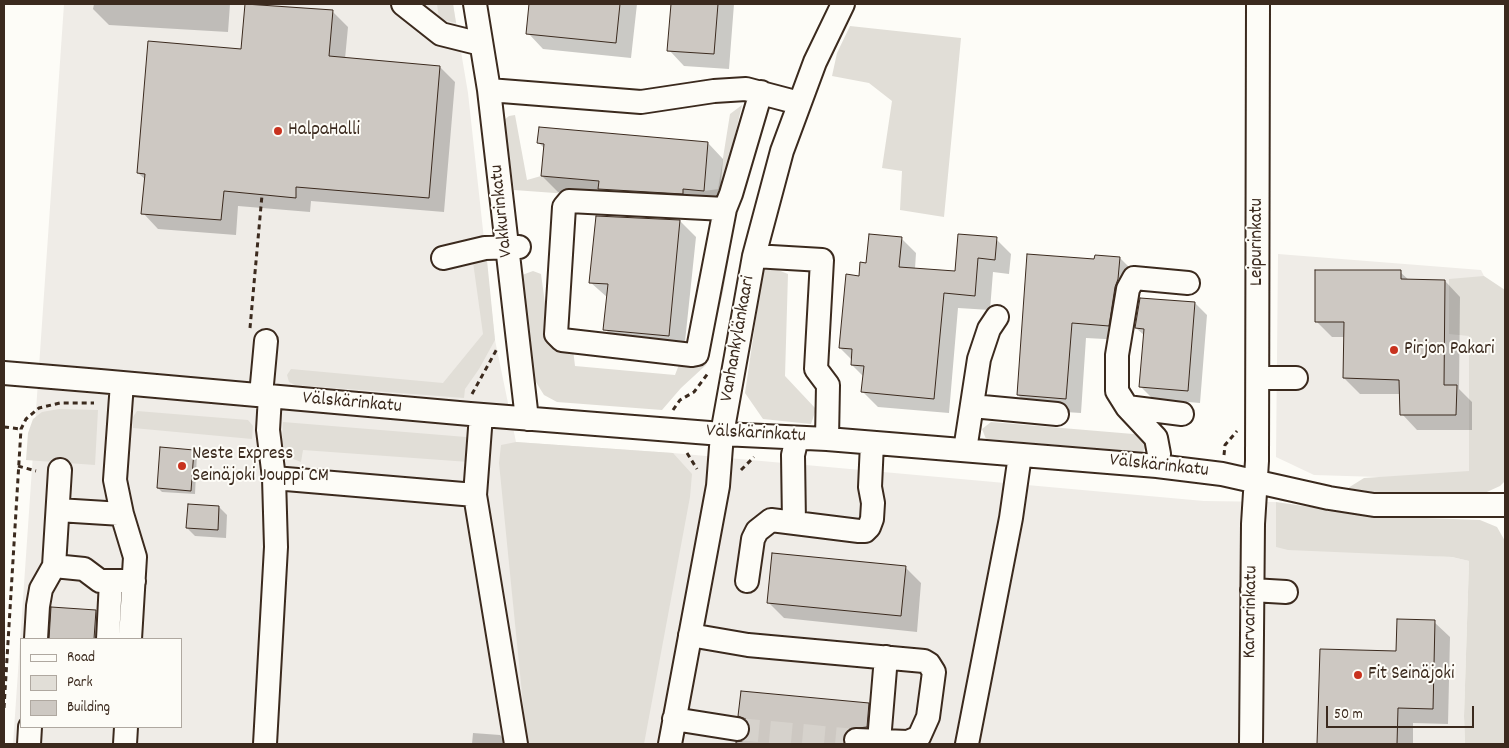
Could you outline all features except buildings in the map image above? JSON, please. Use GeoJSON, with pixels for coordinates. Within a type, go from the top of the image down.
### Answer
{"type":"FeatureCollection","features":[{"type":"Feature","properties":{"kind":"street"},"geometry":{"type":"LineString","coordinates":[[402,4],[441,34],[481,44]]}},
{"type":"Feature","properties":{"kind":"street","name":"Vakkurinkatu"},"geometry":{"type":"LineString","coordinates":[[475,4],[509,201],[527,418]]}},
{"type":"Feature","properties":{"kind":"street","name":"Vanhankylänkaari"},"geometry":{"type":"LineString","coordinates":[[670,744],[718,486],[722,434],[754,256],[782,151],[799,102],[815,62],[843,4]]}},
{"type":"Feature","properties":{"kind":"street","name":"Leipurinkatu"},"geometry":{"type":"LineString","coordinates":[[1256,481],[1258,378],[1258,4]]}},
{"type":"Feature","properties":{"kind":"street"},"geometry":{"type":"LineString","coordinates":[[489,90],[641,102],[714,91],[746,89],[799,102]]}},
{"type":"Feature","properties":{"kind":"street"},"geometry":{"type":"LineString","coordinates":[[725,210],[569,201],[564,207],[556,334],[562,340],[692,356],[697,354],[725,210],[761,92]]}},
{"type":"Feature","properties":{"kind":"street"},"geometry":{"type":"LineString","coordinates":[[443,258],[485,248],[513,247]]}},
{"type":"Feature","properties":{"kind":"street"},"geometry":{"type":"LineString","coordinates":[[754,256],[822,260],[816,369],[828,385],[827,439]]}},
{"type":"Feature","properties":{"kind":"street"},"geometry":{"type":"LineString","coordinates":[[1157,466],[1159,454],[1156,438],[1127,406],[1117,391],[1117,355],[1128,289],[1134,278],[1188,283]]}},
{"type":"Feature","properties":{"kind":"street"},"geometry":{"type":"LineString","coordinates":[[965,450],[979,359],[989,329],[997,317]]}},
{"type":"Feature","properties":{"kind":"street"},"geometry":{"type":"LineString","coordinates":[[258,336],[274,478],[276,547],[265,744]]}},
{"type":"Feature","properties":{"kind":"street","name":"Välskärinkatu"},"geometry":{"type":"LineString","coordinates":[[4,374],[481,415],[722,434],[827,439],[1157,466],[1222,474],[1329,498],[1374,505],[1505,505]]}},
{"type":"Feature","properties":{"kind":"street"},"geometry":{"type":"LineString","coordinates":[[1258,378],[1296,378]]}},
{"type":"Feature","properties":{"kind":"street"},"geometry":{"type":"LineString","coordinates":[[122,383],[115,480],[122,514],[135,557],[130,638]]}},
{"type":"Feature","properties":{"kind":"street"},"geometry":{"type":"LineString","coordinates":[[972,406],[1057,414]]}},
{"type":"Feature","properties":{"kind":"street"},"geometry":{"type":"LineString","coordinates":[[1127,406],[1182,414]]}},
{"type":"Feature","properties":{"kind":"street"},"geometry":{"type":"LineString","coordinates":[[481,415],[475,494],[516,744]]}},
{"type":"Feature","properties":{"kind":"street"},"geometry":{"type":"LineString","coordinates":[[794,523],[793,455],[797,438]]}},
{"type":"Feature","properties":{"kind":"street"},"geometry":{"type":"LineString","coordinates":[[747,580],[753,539],[757,531],[770,520],[858,531],[865,531],[869,527],[872,519],[873,503],[870,487],[872,443]]}},
{"type":"Feature","properties":{"kind":"street"},"geometry":{"type":"LineString","coordinates":[[967,744],[1011,518],[1020,454]]}},
{"type":"Feature","properties":{"kind":"street"},"geometry":{"type":"LineString","coordinates":[[36,638],[41,589],[54,566],[60,470]]}},
{"type":"Feature","properties":{"kind":"street"},"geometry":{"type":"LineString","coordinates":[[274,478],[475,494]]}},
{"type":"Feature","properties":{"kind":"street","name":"Karvarinkatu"},"geometry":{"type":"LineString","coordinates":[[1251,744],[1253,524],[1256,481]]}},
{"type":"Feature","properties":{"kind":"street"},"geometry":{"type":"LineString","coordinates":[[58,510],[122,514]]}},
{"type":"Feature","properties":{"kind":"street"},"geometry":{"type":"LineString","coordinates":[[54,566],[84,569],[100,581],[134,581]]}},
{"type":"Feature","properties":{"kind":"street"},"geometry":{"type":"LineString","coordinates":[[108,638],[111,582]]}},
{"type":"Feature","properties":{"kind":"street"},"geometry":{"type":"LineString","coordinates":[[1252,590],[1286,592]]}},
{"type":"Feature","properties":{"kind":"street"},"geometry":{"type":"LineString","coordinates":[[690,635],[748,645],[886,657],[924,661],[929,664],[934,672],[928,717],[920,737],[908,742],[856,740]]}},
{"type":"Feature","properties":{"kind":"street"},"geometry":{"type":"LineString","coordinates":[[879,741],[886,657]]}},
{"type":"Feature","properties":{"kind":"street"},"geometry":{"type":"LineString","coordinates":[[674,719],[737,729]]}},
{"type":"Feature","properties":{"kind":"street"},"geometry":{"type":"LineString","coordinates":[[29,744],[30,728]]}},
{"type":"Feature","properties":{"kind":"street"},"geometry":{"type":"LineString","coordinates":[[124,744],[126,728]]}},
{"type":"Feature","properties":{"kind":"path"},"geometry":{"type":"LineString","coordinates":[[258,336],[262,195]]}},
{"type":"Feature","properties":{"kind":"path"},"geometry":{"type":"LineString","coordinates":[[4,427],[21,429],[4,708]]}},
{"type":"Feature","properties":{"kind":"path"},"geometry":{"type":"LineString","coordinates":[[18,466],[36,471]]}},
{"type":"Feature","properties":{"kind":"shaded area"},"geometry":{"type":"Polygon","coordinates":[[[64,4],[453,4],[468,93],[495,340],[516,442],[673,453],[1204,501],[1276,502],[1276,547],[1452,557],[1469,561],[1464,716],[1465,744],[13,744],[20,642],[20,728],[182,728],[182,638],[20,638],[64,4]]]}},
{"type":"Feature","properties":{"kind":"shaded area"},"geometry":{"type":"Polygon","coordinates":[[[1278,254],[1481,270],[1484,276],[1476,480],[1314,475],[1276,457],[1278,254]]]}},
{"type":"Feature","properties":{"kind":"green space"},"geometry":{"type":"Polygon","coordinates":[[[437,4],[453,4],[456,23],[439,19],[437,4]]]}},
{"type":"Feature","properties":{"kind":"green space"},"geometry":{"type":"Polygon","coordinates":[[[850,26],[961,38],[944,217],[900,210],[902,171],[882,168],[892,101],[869,83],[832,76],[837,53],[850,26]]]}},
{"type":"Feature","properties":{"kind":"green space"},"geometry":{"type":"Polygon","coordinates":[[[742,105],[719,205],[514,190],[504,120],[509,116],[515,115],[527,180],[541,176],[704,191],[718,189],[730,114],[742,105]]]}},
{"type":"Feature","properties":{"kind":"green space"},"geometry":{"type":"Polygon","coordinates":[[[728,233],[733,233],[723,292],[706,365],[681,388],[662,410],[557,402],[544,395],[534,379],[522,275],[533,271],[541,274],[550,340],[573,349],[575,366],[675,375],[683,354],[691,343],[728,233]]]}},
{"type":"Feature","properties":{"kind":"green space"},"geometry":{"type":"Polygon","coordinates":[[[487,260],[495,340],[465,389],[464,398],[295,385],[289,382],[287,375],[291,369],[443,383],[483,334],[473,262],[487,260]]]}},
{"type":"Feature","properties":{"kind":"green space"},"geometry":{"type":"Polygon","coordinates":[[[763,270],[778,270],[788,274],[785,376],[816,409],[811,424],[763,419],[745,393],[763,270]]]}},
{"type":"Feature","properties":{"kind":"green space"},"geometry":{"type":"Polygon","coordinates":[[[1484,276],[1505,290],[1505,481],[1500,486],[1478,496],[1378,493],[1348,488],[1364,478],[1469,471],[1469,336],[1449,334],[1449,279],[1484,276]]]}},
{"type":"Feature","properties":{"kind":"green space"},"geometry":{"type":"Polygon","coordinates":[[[59,409],[98,410],[95,465],[26,460],[28,433],[33,419],[42,412],[59,409]]]}},
{"type":"Feature","properties":{"kind":"green space"},"geometry":{"type":"Polygon","coordinates":[[[137,411],[248,420],[253,426],[252,439],[133,428],[133,417],[137,411]]]}},
{"type":"Feature","properties":{"kind":"green space"},"geometry":{"type":"Polygon","coordinates":[[[283,422],[466,437],[470,444],[469,462],[303,450],[301,462],[286,456],[282,442],[283,422]]]}},
{"type":"Feature","properties":{"kind":"green space"},"geometry":{"type":"Polygon","coordinates":[[[991,422],[1145,435],[1147,444],[1143,452],[986,439],[982,429],[991,422]]]}},
{"type":"Feature","properties":{"kind":"green space"},"geometry":{"type":"Polygon","coordinates":[[[516,442],[673,453],[692,474],[690,497],[644,744],[527,744],[499,463],[501,445],[516,442]]]}},
{"type":"Feature","properties":{"kind":"green space"},"geometry":{"type":"Polygon","coordinates":[[[1276,502],[1372,516],[1480,520],[1497,527],[1505,541],[1504,744],[1465,744],[1464,716],[1469,561],[1452,557],[1288,550],[1276,547],[1276,502]]]}},
{"type":"Feature","properties":{"kind":"tunnel"},"geometry":{"type":"LineString","coordinates":[[737,729],[856,740]]}},
{"type":"Feature","properties":{"kind":"place","name":"HalpaHalli"},"geometry":{"type":"Point","coordinates":[278,131]}},
{"type":"Feature","properties":{"kind":"place","name":"Pirjon Pakari"},"geometry":{"type":"Point","coordinates":[1394,350]}},
{"type":"Feature","properties":{"kind":"place","name":"Neste Express Seinäjoki Jouppi CM"},"geometry":{"type":"Point","coordinates":[182,466]}},
{"type":"Feature","properties":{"kind":"place","name":"Fit Seinäjoki"},"geometry":{"type":"Point","coordinates":[1358,675]}}]}
